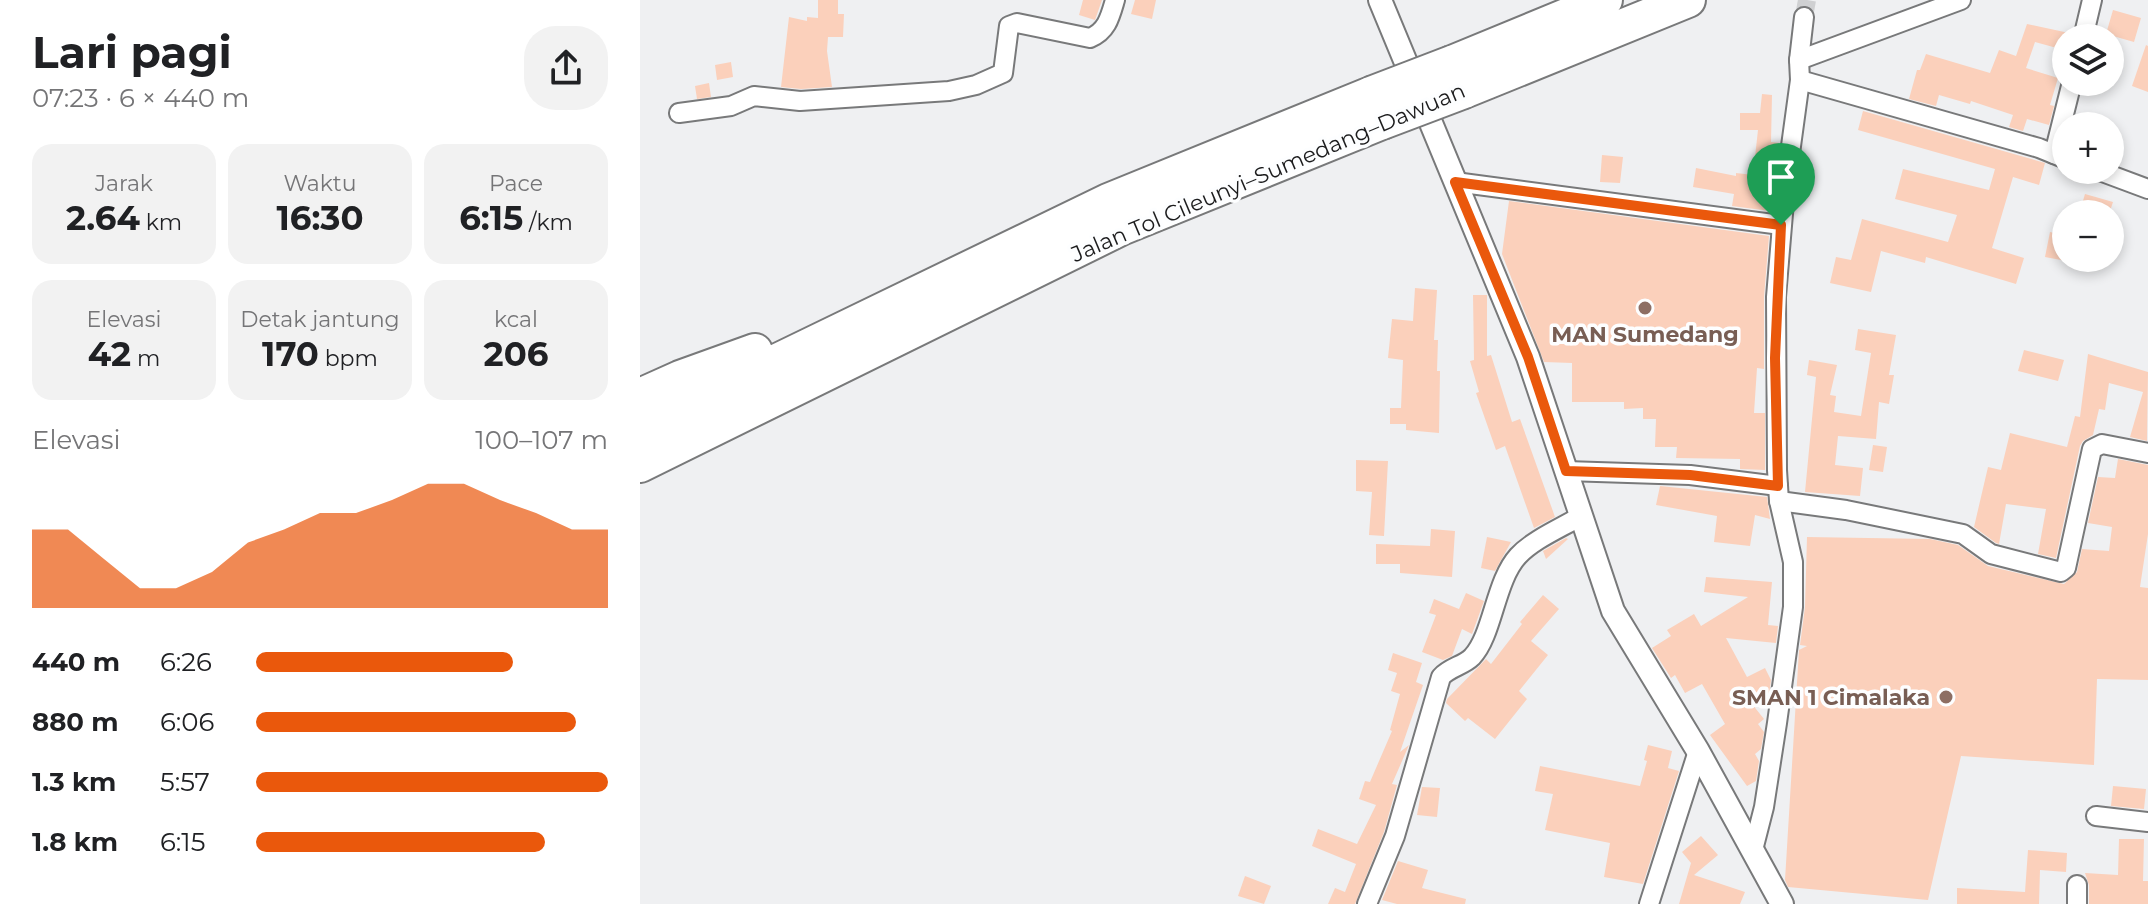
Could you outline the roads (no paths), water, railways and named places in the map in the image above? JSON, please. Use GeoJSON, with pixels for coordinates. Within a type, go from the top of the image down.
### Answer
{"type":"FeatureCollection","features":[{"type":"Feature","properties":{"kind":"highway","name":"Jalan Tol Cileunyi–Sumedang–Dawuan"},"geometry":{"type":"LineString","coordinates":[[1458,77],[1605,0]]}},
{"type":"Feature","properties":{"kind":"highway","name":"Jalan Tol Cileunyi–Sumedang–Dawuan"},"geometry":{"type":"LineString","coordinates":[[640,431],[699,399],[1108,201],[1458,77],[1688,0]]}},
{"type":"Feature","properties":{"kind":"highway","name":"Jalan Tol Cileunyi–Sumedang–Dawuan"},"geometry":{"type":"LineString","coordinates":[[640,465],[1121,228],[1377,108]]}},
{"type":"Feature","properties":{"kind":"highway"},"geometry":{"type":"LineString","coordinates":[[640,396],[680,378],[929,290]]}},
{"type":"Feature","properties":{"kind":"street"},"geometry":{"type":"LineString","coordinates":[[679,113],[731,106],[754,96],[800,101],[938,92],[976,85],[1003,73],[1009,26],[1017,23],[1090,38],[1105,27],[1115,0]]}},
{"type":"Feature","properties":{"kind":"street"},"geometry":{"type":"LineString","coordinates":[[1380,0],[1528,357],[1613,611],[1698,751],[1782,904]]}},
{"type":"Feature","properties":{"kind":"street"},"geometry":{"type":"LineString","coordinates":[[1799,60],[1961,0]]}},
{"type":"Feature","properties":{"kind":"street"},"geometry":{"type":"LineString","coordinates":[[2086,24],[2092,0]]}},
{"type":"Feature","properties":{"kind":"street"},"geometry":{"type":"LineString","coordinates":[[1753,850],[1764,807],[1793,607],[1793,562],[1779,494],[1776,343],[1781,225],[1800,80],[1804,17]]}},
{"type":"Feature","properties":{"kind":"street"},"geometry":{"type":"LineString","coordinates":[[1800,80],[2052,154]]}},
{"type":"Feature","properties":{"kind":"street"},"geometry":{"type":"LineString","coordinates":[[2124,180],[2148,189]]}},
{"type":"Feature","properties":{"kind":"street"},"geometry":{"type":"LineString","coordinates":[[1455,182],[1781,225]]}},
{"type":"Feature","properties":{"kind":"street"},"geometry":{"type":"LineString","coordinates":[[1566,471],[1690,475],[1963,534],[1991,554],[2061,572],[2066,568],[2092,449],[2102,444],[2148,453]]}},
{"type":"Feature","properties":{"kind":"street"},"geometry":{"type":"LineString","coordinates":[[1367,904],[1395,836],[1441,677],[1474,655],[1506,574],[1517,557],[1581,516]]}},
{"type":"Feature","properties":{"kind":"street"},"geometry":{"type":"LineString","coordinates":[[1649,904],[1698,751]]}},
{"type":"Feature","properties":{"kind":"street"},"geometry":{"type":"LineString","coordinates":[[2096,816],[2148,822]]}},
{"type":"Feature","properties":{"kind":"street"},"geometry":{"type":"LineString","coordinates":[[2077,885],[2077,904]]}},
{"type":"Feature","properties":{"kind":"tunnel"},"geometry":{"type":"LineString","coordinates":[[1804,17],[1807,0]]}},
{"type":"Feature","properties":{"kind":"place","name":"MAN Sumedang"},"geometry":{"type":"Point","coordinates":[1645,308]}},
{"type":"Feature","properties":{"kind":"place","name":"SMAN 1 Cimalaka"},"geometry":{"type":"Point","coordinates":[1946,697]}}]}
